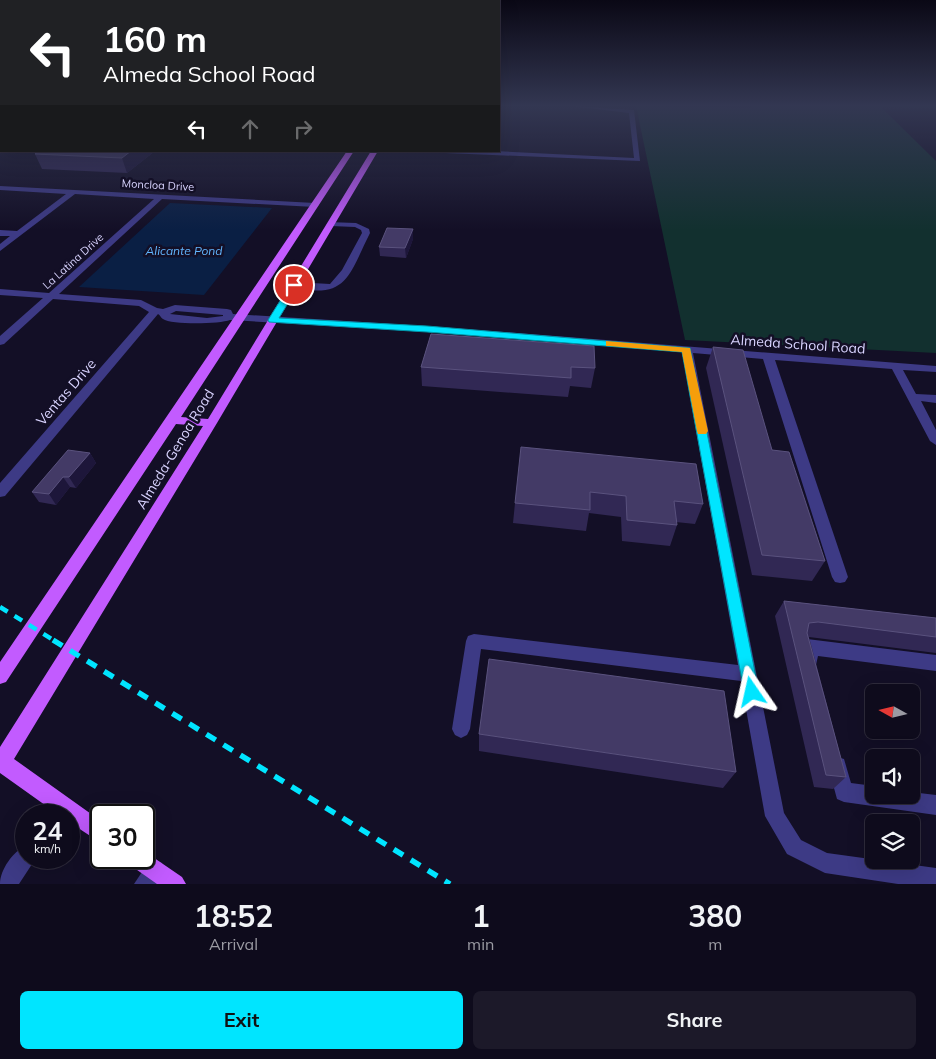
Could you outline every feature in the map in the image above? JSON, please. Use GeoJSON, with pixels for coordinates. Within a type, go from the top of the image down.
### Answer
{"type":"FeatureCollection","features":[{"type":"Feature","properties":{"kind":"main road","name":"Almeda-Genoa Road"},"geometry":{"type":"LineString","coordinates":[[0,763],[211,423],[331,224],[354,166],[351,152]]}},
{"type":"Feature","properties":{"kind":"main road","name":"Almeda-Genoa Road"},"geometry":{"type":"LineString","coordinates":[[0,676],[172,420],[235,317],[315,205],[354,166],[374,152]]}},
{"type":"Feature","properties":{"kind":"main road"},"geometry":{"type":"LineString","coordinates":[[172,420],[211,423]]}},
{"type":"Feature","properties":{"kind":"main road"},"geometry":{"type":"LineString","coordinates":[[0,763],[52,804]]}},
{"type":"Feature","properties":{"kind":"main road"},"geometry":{"type":"LineString","coordinates":[[150,877],[175,884]]}},
{"type":"Feature","properties":{"kind":"street"},"geometry":{"type":"LineString","coordinates":[[466,152],[638,160],[636,147]]}},
{"type":"Feature","properties":{"kind":"street","name":"Moncloa Drive"},"geometry":{"type":"LineString","coordinates":[[0,188],[315,205]]}},
{"type":"Feature","properties":{"kind":"street"},"geometry":{"type":"LineString","coordinates":[[0,248],[75,192]]}},
{"type":"Feature","properties":{"kind":"street","name":"La Latina Drive"},"geometry":{"type":"LineString","coordinates":[[0,342],[161,196]]}},
{"type":"Feature","properties":{"kind":"street"},"geometry":{"type":"LineString","coordinates":[[294,285],[328,287],[336,285],[341,278],[366,233],[365,229],[356,225],[331,224]]}},
{"type":"Feature","properties":{"kind":"street"},"geometry":{"type":"LineString","coordinates":[[0,233],[19,234]]}},
{"type":"Feature","properties":{"kind":"street"},"geometry":{"type":"LineString","coordinates":[[0,292],[141,303],[160,311],[166,317],[222,321],[235,317]]}},
{"type":"Feature","properties":{"kind":"street"},"geometry":{"type":"LineString","coordinates":[[160,311],[175,308],[202,310],[227,312],[235,317]]}},
{"type":"Feature","properties":{"kind":"street"},"geometry":{"type":"LineString","coordinates":[[195,319],[202,310]]}},
{"type":"Feature","properties":{"kind":"street","name":"Ventas Drive"},"geometry":{"type":"LineString","coordinates":[[0,492],[160,311]]}},
{"type":"Feature","properties":{"kind":"street","name":"Almeda School Road"},"geometry":{"type":"LineString","coordinates":[[235,317],[427,329],[936,368]]}},
{"type":"Feature","properties":{"kind":"street"},"geometry":{"type":"LineString","coordinates":[[687,350],[775,816],[794,847],[825,863],[936,879]]}},
{"type":"Feature","properties":{"kind":"street"},"geometry":{"type":"LineString","coordinates":[[768,356],[840,577]]}},
{"type":"Feature","properties":{"kind":"street"},"geometry":{"type":"LineString","coordinates":[[895,365],[936,441]]}},
{"type":"Feature","properties":{"kind":"street"},"geometry":{"type":"LineString","coordinates":[[912,397],[936,399]]}},
{"type":"Feature","properties":{"kind":"street"},"geometry":{"type":"LineString","coordinates":[[461,729],[474,641],[748,674]]}},
{"type":"Feature","properties":{"kind":"street"},"geometry":{"type":"LineString","coordinates":[[814,676],[807,647],[936,663]]}},
{"type":"Feature","properties":{"kind":"street"},"geometry":{"type":"LineString","coordinates":[[834,754],[844,792],[936,805]]}},
{"type":"Feature","properties":{"kind":"street"},"geometry":{"type":"LineString","coordinates":[[6,884],[17,869]]}},
{"type":"Feature","properties":{"kind":"green space"},"geometry":{"type":"Polygon","coordinates":[[[645,147],[922,147],[936,161],[936,353],[685,340],[645,147]]]}},
{"type":"Feature","properties":{"kind":"water","name":"Alicante Pond"},"geometry":{"type":"Polygon","coordinates":[[[170,203],[272,208],[204,295],[79,287],[170,203]]]}},
{"type":"Feature","properties":{"kind":"building"},"geometry":{"type":"Polygon","coordinates":[[[38,152],[130,152],[122,158],[35,154],[38,152]]]}},
{"type":"Feature","properties":{"kind":"building"},"geometry":{"type":"Polygon","coordinates":[[[387,228],[413,229],[405,248],[379,247],[387,228]]]}},
{"type":"Feature","properties":{"kind":"building"},"geometry":{"type":"Polygon","coordinates":[[[431,334],[594,346],[595,368],[571,367],[571,378],[421,367],[431,334]]]}},
{"type":"Feature","properties":{"kind":"building"},"geometry":{"type":"Polygon","coordinates":[[[713,347],[743,350],[772,450],[789,452],[825,561],[762,555],[713,347]]]}},
{"type":"Feature","properties":{"kind":"building"},"geometry":{"type":"Polygon","coordinates":[[[521,447],[696,464],[703,504],[674,501],[677,525],[627,520],[626,496],[590,492],[590,510],[515,503],[521,447]]]}},
{"type":"Feature","properties":{"kind":"building"},"geometry":{"type":"Polygon","coordinates":[[[68,450],[90,453],[69,477],[63,477],[49,494],[32,492],[68,450]]]}},
{"type":"Feature","properties":{"kind":"building"},"geometry":{"type":"Polygon","coordinates":[[[784,601],[936,618],[936,637],[818,622],[809,623],[807,633],[846,777],[826,775],[784,601]]]}},
{"type":"Feature","properties":{"kind":"building"},"geometry":{"type":"Polygon","coordinates":[[[489,659],[724,691],[736,772],[479,734],[489,659]]]}},
{"type":"Feature","properties":{"kind":"railway"},"geometry":{"type":"LineString","coordinates":[[0,607],[55,641]]}},
{"type":"Feature","properties":{"kind":"railway"},"geometry":{"type":"LineString","coordinates":[[53,640],[450,884]]}},
{"type":"Feature","properties":{"kind":"slow traffic"},"geometry":{"type":"LineString","coordinates":[[609,343],[687,350],[702,431]]}},
{"type":"Feature","properties":{"kind":"route"},"geometry":{"type":"LineString","coordinates":[[294,285],[273,320],[427,329],[687,350],[752,692]]}}]}
